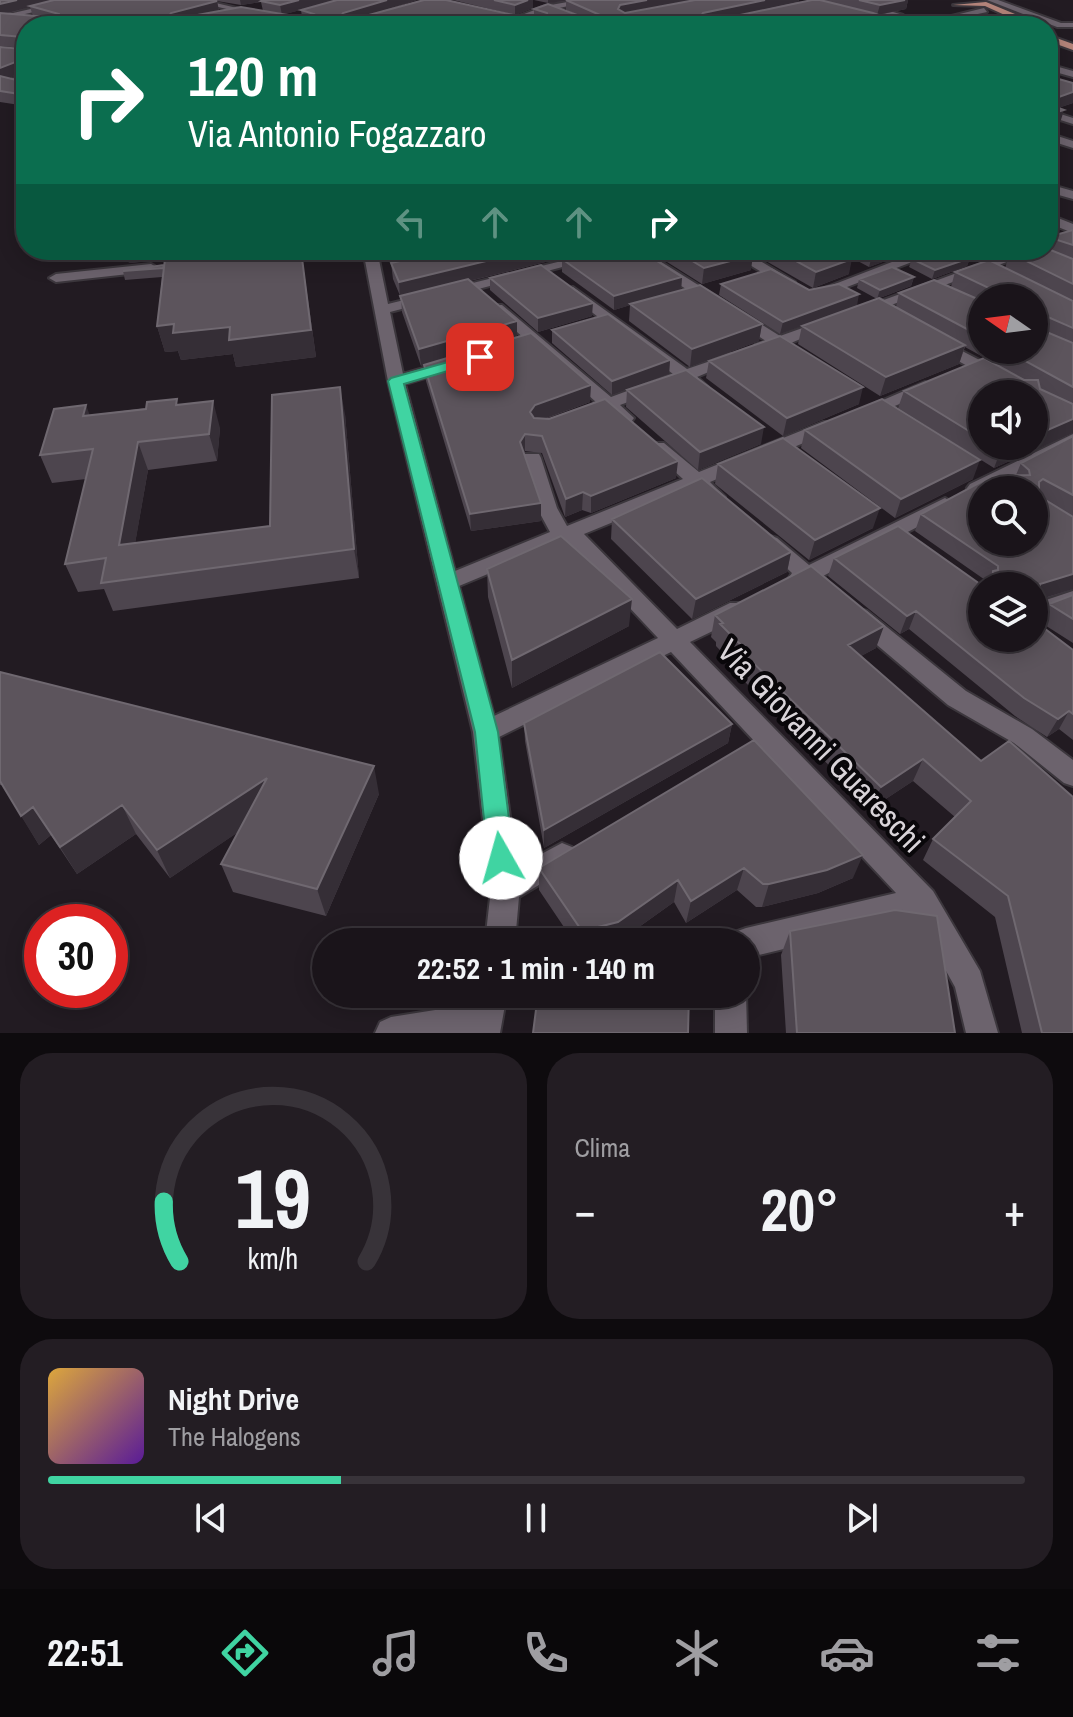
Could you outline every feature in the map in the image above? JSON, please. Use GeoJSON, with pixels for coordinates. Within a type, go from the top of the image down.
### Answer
{"type":"FeatureCollection","features":[{"type":"Feature","properties":{"kind":"main road"},"geometry":{"type":"LineString","coordinates":[[976,0],[982,9]]}},
{"type":"Feature","properties":{"kind":"main road"},"geometry":{"type":"LineString","coordinates":[[955,2],[982,9]]}},
{"type":"Feature","properties":{"kind":"main road"},"geometry":{"type":"LineString","coordinates":[[955,2],[1004,16]]}},
{"type":"Feature","properties":{"kind":"street"},"geometry":{"type":"LineString","coordinates":[[0,15],[80,0]]}},
{"type":"Feature","properties":{"kind":"street"},"geometry":{"type":"LineString","coordinates":[[193,0],[268,16]]}},
{"type":"Feature","properties":{"kind":"street"},"geometry":{"type":"LineString","coordinates":[[528,0],[561,13]]}},
{"type":"Feature","properties":{"kind":"street"},"geometry":{"type":"LineString","coordinates":[[526,16],[548,8],[592,0]]}},
{"type":"Feature","properties":{"kind":"street"},"geometry":{"type":"LineString","coordinates":[[936,16],[955,2]]}},
{"type":"Feature","properties":{"kind":"street"},"geometry":{"type":"LineString","coordinates":[[220,16],[270,4]]}},
{"type":"Feature","properties":{"kind":"street"},"geometry":{"type":"LineString","coordinates":[[870,16],[851,9],[859,4],[899,15],[896,16]]}},
{"type":"Feature","properties":{"kind":"street"},"geometry":{"type":"LineString","coordinates":[[955,16],[982,9],[1016,16]]}},
{"type":"Feature","properties":{"kind":"street"},"geometry":{"type":"LineString","coordinates":[[489,14],[498,16]]}},
{"type":"Feature","properties":{"kind":"street"},"geometry":{"type":"LineString","coordinates":[[12,15],[16,16]]}},
{"type":"Feature","properties":{"kind":"street"},"geometry":{"type":"LineString","coordinates":[[16,80],[5,84],[16,86]]}},
{"type":"Feature","properties":{"kind":"street"},"geometry":{"type":"LineString","coordinates":[[375,260],[381,271],[381,310],[396,381],[486,732],[505,889],[501,928]]}},
{"type":"Feature","properties":{"kind":"street"},"geometry":{"type":"LineString","coordinates":[[381,310],[581,260]]}},
{"type":"Feature","properties":{"kind":"street"},"geometry":{"type":"LineString","coordinates":[[646,260],[693,295],[803,358]]}},
{"type":"Feature","properties":{"kind":"street"},"geometry":{"type":"LineString","coordinates":[[749,260],[812,296],[910,260]]}},
{"type":"Feature","properties":{"kind":"street"},"geometry":{"type":"LineString","coordinates":[[971,260],[1011,280]]}},
{"type":"Feature","properties":{"kind":"street"},"geometry":{"type":"LineString","coordinates":[[582,413],[778,342],[881,311],[931,287],[1008,260]]}},
{"type":"Feature","properties":{"kind":"street"},"geometry":{"type":"LineString","coordinates":[[843,263],[868,275]]}},
{"type":"Feature","properties":{"kind":"street"},"geometry":{"type":"LineString","coordinates":[[56,278],[167,267]]}},
{"type":"Feature","properties":{"kind":"street"},"geometry":{"type":"LineString","coordinates":[[891,267],[956,299]]}},
{"type":"Feature","properties":{"kind":"street"},"geometry":{"type":"LineString","coordinates":[[544,269],[720,402]]}},
{"type":"Feature","properties":{"kind":"street"},"geometry":{"type":"LineString","coordinates":[[693,295],[770,272]]}},
{"type":"Feature","properties":{"kind":"street"},"geometry":{"type":"LineString","coordinates":[[838,286],[881,311]]}},
{"type":"Feature","properties":{"kind":"street"},"geometry":{"type":"LineString","coordinates":[[473,287],[729,509]]}},
{"type":"Feature","properties":{"kind":"street"},"geometry":{"type":"LineString","coordinates":[[926,336],[1003,380]]}},
{"type":"Feature","properties":{"kind":"street"},"geometry":{"type":"LineString","coordinates":[[396,381],[466,361]]}},
{"type":"Feature","properties":{"kind":"street"},"geometry":{"type":"LineString","coordinates":[[446,583],[977,366]]}},
{"type":"Feature","properties":{"kind":"street"},"geometry":{"type":"LineString","coordinates":[[1003,476],[1073,439]]}},
{"type":"Feature","properties":{"kind":"street","name":"Via Giovanni Guareschi"},"geometry":{"type":"LineString","coordinates":[[532,458],[547,508],[566,534],[923,901],[969,982],[982,1033]]}},
{"type":"Feature","properties":{"kind":"street"},"geometry":{"type":"LineString","coordinates":[[780,588],[968,493]]}},
{"type":"Feature","properties":{"kind":"street"},"geometry":{"type":"LineString","coordinates":[[751,528],[957,698],[1023,736],[1073,775]]}},
{"type":"Feature","properties":{"kind":"street"},"geometry":{"type":"LineString","coordinates":[[1048,608],[1073,599]]}},
{"type":"Feature","properties":{"kind":"street"},"geometry":{"type":"LineString","coordinates":[[486,732],[754,602]]}},
{"type":"Feature","properties":{"kind":"street"},"geometry":{"type":"LineString","coordinates":[[739,753],[766,737]]}},
{"type":"Feature","properties":{"kind":"street"},"geometry":{"type":"LineString","coordinates":[[505,889],[587,841]]}},
{"type":"Feature","properties":{"kind":"street"},"geometry":{"type":"LineString","coordinates":[[760,940],[923,901]]}},
{"type":"Feature","properties":{"kind":"street"},"geometry":{"type":"LineString","coordinates":[[731,1008],[731,1033]]}},
{"type":"Feature","properties":{"kind":"street"},"geometry":{"type":"LineString","coordinates":[[391,1033],[488,1015]]}},
{"type":"Feature","properties":{"kind":"building"},"geometry":{"type":"Polygon","coordinates":[[[54,0],[217,1],[169,16],[59,16],[30,6],[54,0]]]}},
{"type":"Feature","properties":{"kind":"building"},"geometry":{"type":"Polygon","coordinates":[[[263,0],[299,0],[280,5],[263,0]]]}},
{"type":"Feature","properties":{"kind":"building"},"geometry":{"type":"Polygon","coordinates":[[[337,0],[387,0],[341,16],[313,16],[301,10],[337,0]]]}},
{"type":"Feature","properties":{"kind":"building"},"geometry":{"type":"Polygon","coordinates":[[[424,0],[446,0],[518,16],[365,16],[424,0]]]}},
{"type":"Feature","properties":{"kind":"building"},"geometry":{"type":"Polygon","coordinates":[[[494,0],[528,0],[515,5],[494,0]]]}},
{"type":"Feature","properties":{"kind":"building"},"geometry":{"type":"Polygon","coordinates":[[[566,0],[647,0],[620,5],[618,9],[625,13],[695,0],[765,0],[703,13],[701,16],[599,16],[566,0]]]}},
{"type":"Feature","properties":{"kind":"building"},"geometry":{"type":"Polygon","coordinates":[[[812,0],[882,16],[735,16],[812,0]]]}},
{"type":"Feature","properties":{"kind":"building"},"geometry":{"type":"Polygon","coordinates":[[[859,0],[905,0],[880,5],[859,0]]]}},
{"type":"Feature","properties":{"kind":"building"},"geometry":{"type":"Polygon","coordinates":[[[548,4],[580,16],[548,16],[534,9],[548,4]]]}},
{"type":"Feature","properties":{"kind":"building"},"geometry":{"type":"Polygon","coordinates":[[[241,7],[294,16],[192,16],[241,7]]]}},
{"type":"Feature","properties":{"kind":"building"},"geometry":{"type":"Polygon","coordinates":[[[0,13],[35,16],[16,16],[16,36],[0,35],[0,13]]]}},
{"type":"Feature","properties":{"kind":"building"},"geometry":{"type":"Polygon","coordinates":[[[0,47],[16,48],[16,62],[0,68],[0,47]]]}},
{"type":"Feature","properties":{"kind":"building"},"geometry":{"type":"Polygon","coordinates":[[[0,76],[16,80],[16,93],[0,91],[0,76]]]}},
{"type":"Feature","properties":{"kind":"building"},"geometry":{"type":"Polygon","coordinates":[[[1058,79],[1073,83],[1073,92],[1059,97],[1058,79]]]}},
{"type":"Feature","properties":{"kind":"building"},"geometry":{"type":"Polygon","coordinates":[[[1073,230],[1073,245],[1058,240],[1058,234],[1073,230]]]}},
{"type":"Feature","properties":{"kind":"building"},"geometry":{"type":"Polygon","coordinates":[[[1058,253],[1073,259],[1073,284],[1024,260],[1058,260],[1058,253]]]}},
{"type":"Feature","properties":{"kind":"building"},"geometry":{"type":"Polygon","coordinates":[[[165,260],[302,260],[311,330],[229,340],[230,327],[173,333],[174,324],[157,326],[165,260]]]}},
{"type":"Feature","properties":{"kind":"building"},"geometry":{"type":"Polygon","coordinates":[[[404,260],[490,260],[399,282],[391,263],[404,260]]]}},
{"type":"Feature","properties":{"kind":"building"},"geometry":{"type":"Polygon","coordinates":[[[563,260],[656,260],[682,277],[614,296],[563,260]]]}},
{"type":"Feature","properties":{"kind":"building"},"geometry":{"type":"Polygon","coordinates":[[[691,260],[734,260],[704,268],[691,260]]]}},
{"type":"Feature","properties":{"kind":"building"},"geometry":{"type":"Polygon","coordinates":[[[794,260],[849,260],[816,272],[794,260]]]}},
{"type":"Feature","properties":{"kind":"building"},"geometry":{"type":"Polygon","coordinates":[[[914,260],[964,260],[935,270],[914,260]]]}},
{"type":"Feature","properties":{"kind":"building"},"geometry":{"type":"Polygon","coordinates":[[[989,260],[1038,284],[980,284],[955,272],[989,260]]]}},
{"type":"Feature","properties":{"kind":"building"},"geometry":{"type":"Polygon","coordinates":[[[164,265],[163,268],[123,271],[164,265]]]}},
{"type":"Feature","properties":{"kind":"building"},"geometry":{"type":"Polygon","coordinates":[[[541,265],[593,303],[538,318],[490,278],[541,265]]]}},
{"type":"Feature","properties":{"kind":"building"},"geometry":{"type":"Polygon","coordinates":[[[892,267],[914,277],[880,290],[859,279],[892,267]]]}},
{"type":"Feature","properties":{"kind":"building"},"geometry":{"type":"Polygon","coordinates":[[[771,269],[809,290],[839,284],[859,294],[783,322],[721,284],[771,269]]]}},
{"type":"Feature","properties":{"kind":"building"},"geometry":{"type":"Polygon","coordinates":[[[468,279],[517,321],[419,349],[400,296],[468,279]]]}},
{"type":"Feature","properties":{"kind":"building"},"geometry":{"type":"Polygon","coordinates":[[[934,280],[968,295],[968,330],[899,293],[934,280]]]}},
{"type":"Feature","properties":{"kind":"building"},"geometry":{"type":"Polygon","coordinates":[[[700,285],[762,324],[692,349],[630,304],[700,285]]]}},
{"type":"Feature","properties":{"kind":"building"},"geometry":{"type":"Polygon","coordinates":[[[1048,289],[1073,301],[1073,328],[1048,317],[1048,289]]]}},
{"type":"Feature","properties":{"kind":"building"},"geometry":{"type":"Polygon","coordinates":[[[879,298],[965,345],[886,377],[802,326],[879,298]]]}},
{"type":"Feature","properties":{"kind":"building"},"geometry":{"type":"Polygon","coordinates":[[[608,314],[670,360],[612,381],[552,330],[608,314]]]}},
{"type":"Feature","properties":{"kind":"building"},"geometry":{"type":"Polygon","coordinates":[[[531,333],[591,385],[535,405],[530,412],[534,418],[549,419],[605,399],[678,461],[591,496],[583,492],[566,499],[542,436],[525,434],[520,442],[541,503],[470,514],[424,365],[531,333]]]}},
{"type":"Feature","properties":{"kind":"building"},"geometry":{"type":"Polygon","coordinates":[[[1048,333],[1073,343],[1073,387],[1031,364],[1048,364],[1048,333]]]}},
{"type":"Feature","properties":{"kind":"building"},"geometry":{"type":"Polygon","coordinates":[[[780,336],[863,387],[787,418],[709,361],[780,336]]]}},
{"type":"Feature","properties":{"kind":"building"},"geometry":{"type":"Polygon","coordinates":[[[969,364],[995,364],[1024,380],[968,380],[968,430],[904,391],[969,364]]]}},
{"type":"Feature","properties":{"kind":"building"},"geometry":{"type":"Polygon","coordinates":[[[686,370],[764,427],[700,452],[627,390],[686,370]]]}},
{"type":"Feature","properties":{"kind":"building"},"geometry":{"type":"Polygon","coordinates":[[[340,387],[354,549],[101,583],[106,558],[65,564],[93,449],[40,455],[54,409],[86,405],[83,416],[146,409],[147,402],[177,399],[176,405],[213,401],[209,434],[138,442],[119,545],[270,526],[272,395],[340,387]]]}},
{"type":"Feature","properties":{"kind":"building"},"geometry":{"type":"Polygon","coordinates":[[[1048,393],[1073,404],[1073,419],[1048,430],[1048,393]]]}},
{"type":"Feature","properties":{"kind":"building"},"geometry":{"type":"Polygon","coordinates":[[[882,399],[968,453],[968,460],[980,460],[901,499],[805,430],[882,399]]]}},
{"type":"Feature","properties":{"kind":"building"},"geometry":{"type":"Polygon","coordinates":[[[1073,436],[1073,495],[1048,482],[1048,476],[992,476],[1030,475],[1021,463],[1048,460],[1048,449],[1073,436]]]}},
{"type":"Feature","properties":{"kind":"building"},"geometry":{"type":"Polygon","coordinates":[[[783,438],[880,508],[815,540],[718,464],[783,438]]]}},
{"type":"Feature","properties":{"kind":"building"},"geometry":{"type":"Polygon","coordinates":[[[702,478],[791,552],[696,599],[612,519],[702,478]]]}},
{"type":"Feature","properties":{"kind":"building"},"geometry":{"type":"Polygon","coordinates":[[[968,489],[968,546],[921,514],[968,489]]]}},
{"type":"Feature","properties":{"kind":"building"},"geometry":{"type":"Polygon","coordinates":[[[1048,502],[1073,517],[1073,574],[1048,582],[1048,572],[993,572],[998,570],[998,566],[983,556],[1048,556],[1048,502]]]}},
{"type":"Feature","properties":{"kind":"building"},"geometry":{"type":"Polygon","coordinates":[[[898,526],[968,576],[968,652],[1048,652],[1048,631],[1073,650],[1073,714],[1069,711],[1058,719],[1024,698],[916,611],[907,616],[834,558],[898,526]]]}},
{"type":"Feature","properties":{"kind":"building"},"geometry":{"type":"Polygon","coordinates":[[[561,536],[632,599],[512,660],[487,569],[561,536]]]}},
{"type":"Feature","properties":{"kind":"building"},"geometry":{"type":"Polygon","coordinates":[[[811,566],[884,626],[848,645],[981,761],[1009,741],[1073,797],[1073,1033],[1042,1033],[1008,896],[933,839],[971,801],[923,759],[881,787],[746,656],[749,653],[715,615],[811,566]]]}},
{"type":"Feature","properties":{"kind":"building"},"geometry":{"type":"Polygon","coordinates":[[[1073,595],[1073,619],[1049,604],[1073,595]]]}},
{"type":"Feature","properties":{"kind":"building"},"geometry":{"type":"Polygon","coordinates":[[[660,652],[732,724],[544,830],[524,723],[660,652]]]}},
{"type":"Feature","properties":{"kind":"building"},"geometry":{"type":"Polygon","coordinates":[[[0,672],[374,766],[317,889],[221,864],[267,778],[157,850],[122,805],[60,847],[33,807],[21,816],[0,781],[0,672]]]}},
{"type":"Feature","properties":{"kind":"building"},"geometry":{"type":"Polygon","coordinates":[[[754,740],[863,855],[827,870],[769,884],[763,884],[744,868],[691,901],[678,880],[618,922],[594,928],[580,928],[539,868],[754,740]]]}},
{"type":"Feature","properties":{"kind":"building"},"geometry":{"type":"Polygon","coordinates":[[[895,910],[937,916],[955,1033],[797,1033],[790,931],[895,910]]]}},
{"type":"Feature","properties":{"kind":"building"},"geometry":{"type":"Polygon","coordinates":[[[536,1008],[689,1008],[688,1033],[533,1033],[536,1008]]]}},
{"type":"Feature","properties":{"kind":"route"},"geometry":{"type":"LineString","coordinates":[[480,357],[396,381],[486,732],[501,858]]}}]}
